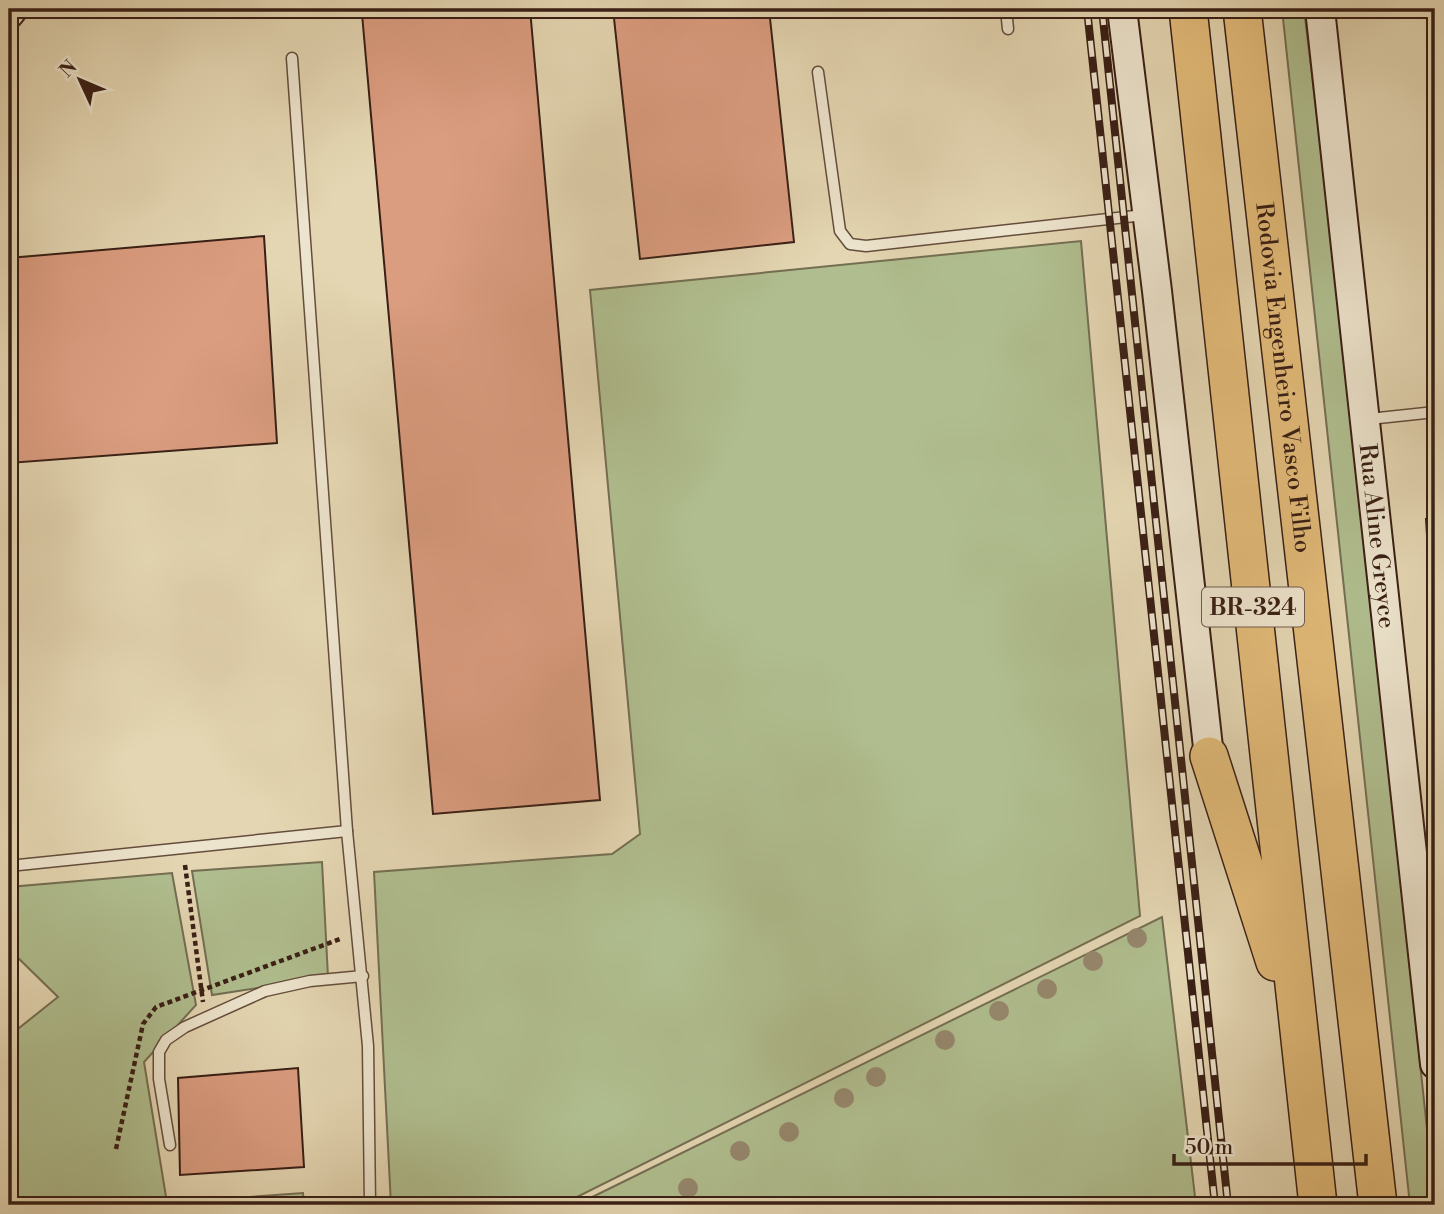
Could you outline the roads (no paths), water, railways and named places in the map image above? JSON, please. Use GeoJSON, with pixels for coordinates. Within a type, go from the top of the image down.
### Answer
{"type":"FeatureCollection","features":[{"type":"Feature","properties":{"kind":"highway","name":"BR-324"},"geometry":{"type":"LineString","coordinates":[[1188,9],[1318,1205]]}},
{"type":"Feature","properties":{"kind":"highway","name":"Rodovia Engenheiro Vasco Filho"},"geometry":{"type":"LineString","coordinates":[[1242,9],[1378,1205]]}},
{"type":"Feature","properties":{"kind":"highway"},"geometry":{"type":"LineString","coordinates":[[1209,756],[1268,935],[1301,1058]]}},
{"type":"Feature","properties":{"kind":"main road"},"geometry":{"type":"LineString","coordinates":[[9,14],[13,9]]}},
{"type":"Feature","properties":{"kind":"main road"},"geometry":{"type":"LineString","coordinates":[[1122,9],[1209,756]]}},
{"type":"Feature","properties":{"kind":"main road","name":"Rua Aline Greyce"},"geometry":{"type":"LineString","coordinates":[[1320,9],[1435,1064]]}},
{"type":"Feature","properties":{"kind":"lane"},"geometry":{"type":"LineString","coordinates":[[1006,9],[1008,29]]}},
{"type":"Feature","properties":{"kind":"lane"},"geometry":{"type":"LineString","coordinates":[[292,58],[347,831],[368,1046],[370,1205]]}},
{"type":"Feature","properties":{"kind":"lane"},"geometry":{"type":"LineString","coordinates":[[818,72],[840,231],[850,244],[866,246],[1148,215]]}},
{"type":"Feature","properties":{"kind":"lane"},"geometry":{"type":"LineString","coordinates":[[1365,420],[1435,412]]}},
{"type":"Feature","properties":{"kind":"lane"},"geometry":{"type":"LineString","coordinates":[[9,866],[347,831]]}},
{"type":"Feature","properties":{"kind":"lane"},"geometry":{"type":"LineString","coordinates":[[170,1145],[159,1079],[159,1052],[166,1040],[176,1032],[265,991],[310,981],[362,976]]}},
{"type":"Feature","properties":{"kind":"railway"},"geometry":{"type":"LineString","coordinates":[[1087,9],[1215,1205]]}},
{"type":"Feature","properties":{"kind":"railway"},"geometry":{"type":"LineString","coordinates":[[1102,9],[1228,1205]]}}]}
